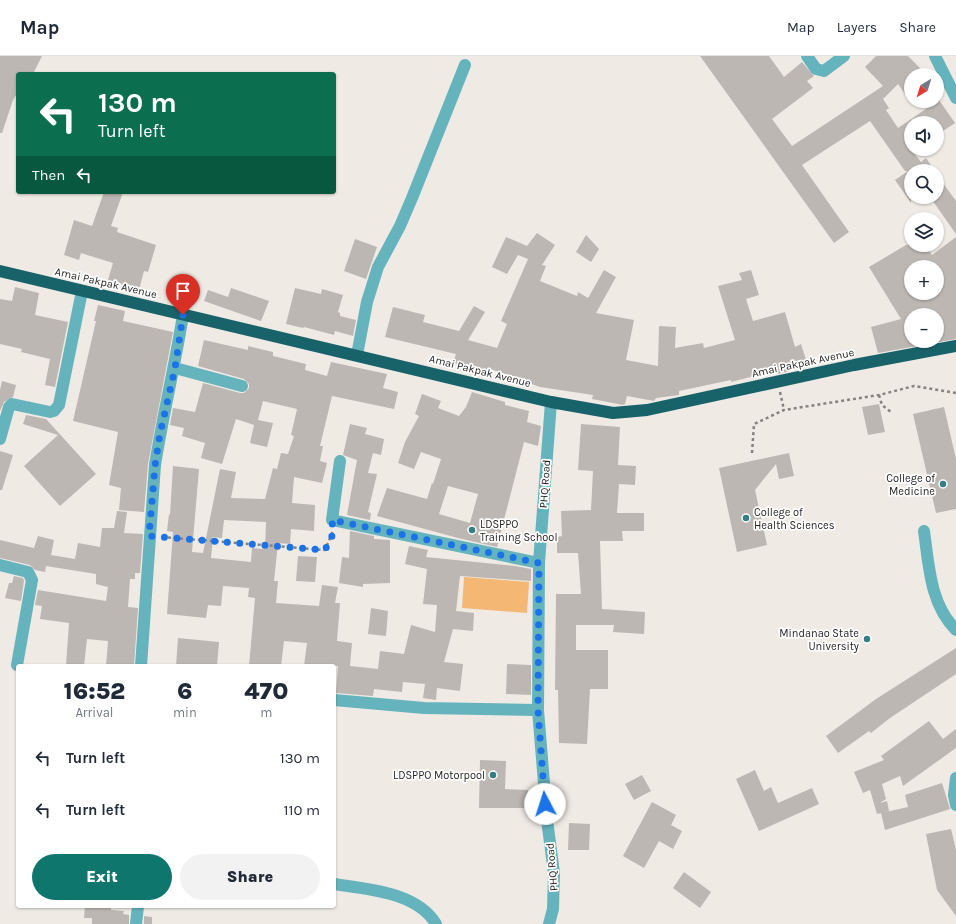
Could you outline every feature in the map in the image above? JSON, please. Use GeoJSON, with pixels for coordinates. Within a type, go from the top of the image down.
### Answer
{"type":"FeatureCollection","features":[{"type":"Feature","properties":{"kind":"highway","name":"Amai Pakpak Avenue"},"geometry":{"type":"LineString","coordinates":[[0,271],[551,402],[612,413],[628,413],[956,346]]}},
{"type":"Feature","properties":{"kind":"street"},"geometry":{"type":"LineString","coordinates":[[807,56],[816,69],[824,71],[844,56]]}},
{"type":"Feature","properties":{"kind":"street"},"geometry":{"type":"LineString","coordinates":[[935,56],[956,98]]}},
{"type":"Feature","properties":{"kind":"street"},"geometry":{"type":"LineString","coordinates":[[357,355],[367,302],[378,267],[400,226],[465,65]]}},
{"type":"Feature","properties":{"kind":"street"},"geometry":{"type":"LineString","coordinates":[[0,439],[5,407],[15,404],[50,412],[57,409],[82,291]]}},
{"type":"Feature","properties":{"kind":"street"},"geometry":{"type":"LineString","coordinates":[[141,664],[155,466],[160,434],[175,368],[183,315]]}},
{"type":"Feature","properties":{"kind":"street"},"geometry":{"type":"LineString","coordinates":[[175,368],[242,386]]}},
{"type":"Feature","properties":{"kind":"street","name":"PHQ Road"},"geometry":{"type":"LineString","coordinates":[[549,924],[553,909],[554,873],[547,820],[538,710],[539,563],[551,402]]}},
{"type":"Feature","properties":{"kind":"street"},"geometry":{"type":"LineString","coordinates":[[340,461],[332,520],[539,563]]}},
{"type":"Feature","properties":{"kind":"street"},"geometry":{"type":"LineString","coordinates":[[924,531],[934,594],[940,610],[956,630]]}},
{"type":"Feature","properties":{"kind":"street"},"geometry":{"type":"LineString","coordinates":[[0,565],[28,572],[32,580],[17,664]]}},
{"type":"Feature","properties":{"kind":"street"},"geometry":{"type":"LineString","coordinates":[[336,700],[424,708],[538,710]]}},
{"type":"Feature","properties":{"kind":"street"},"geometry":{"type":"LineString","coordinates":[[956,778],[954,795],[956,805]]}},
{"type":"Feature","properties":{"kind":"street"},"geometry":{"type":"LineString","coordinates":[[336,884],[391,893],[406,899],[423,911],[436,924]]}},
{"type":"Feature","properties":{"kind":"street"},"geometry":{"type":"LineString","coordinates":[[136,924],[138,908]]}},
{"type":"Feature","properties":{"kind":"path"},"geometry":{"type":"LineString","coordinates":[[778,382],[784,410]]}},
{"type":"Feature","properties":{"kind":"path"},"geometry":{"type":"LineString","coordinates":[[752,453],[754,424],[784,410],[879,394],[914,386],[956,393]]}},
{"type":"Feature","properties":{"kind":"path"},"geometry":{"type":"LineString","coordinates":[[879,394],[882,405],[891,412]]}},
{"type":"Feature","properties":{"kind":"path"},"geometry":{"type":"LineString","coordinates":[[149,536],[325,550],[333,534],[332,520]]}},
{"type":"Feature","properties":{"kind":"shaded area"},"geometry":{"type":"Polygon","coordinates":[[[464,577],[529,582],[527,613],[462,608],[464,577]]]}},
{"type":"Feature","properties":{"kind":"building"},"geometry":{"type":"Polygon","coordinates":[[[0,56],[42,56],[34,72],[16,72],[16,95],[2,133],[0,133],[0,56]]]}},
{"type":"Feature","properties":{"kind":"building"},"geometry":{"type":"Polygon","coordinates":[[[700,56],[769,56],[784,77],[802,62],[814,76],[807,81],[813,88],[772,119],[792,146],[883,86],[865,67],[876,56],[908,56],[920,68],[904,68],[904,93],[898,84],[883,99],[889,108],[886,110],[898,128],[904,124],[904,156],[916,156],[921,162],[926,158],[930,164],[904,164],[904,170],[870,121],[802,165],[849,232],[834,243],[700,56]]]}},
{"type":"Feature","properties":{"kind":"building"},"geometry":{"type":"Polygon","coordinates":[[[944,107],[955,123],[944,130],[944,116],[916,116],[927,108],[944,107]]]}},
{"type":"Feature","properties":{"kind":"building"},"geometry":{"type":"Polygon","coordinates":[[[904,174],[904,193],[895,180],[904,174]]]}},
{"type":"Feature","properties":{"kind":"building"},"geometry":{"type":"Polygon","coordinates":[[[944,185],[956,201],[956,234],[944,217],[944,212],[941,212],[935,204],[944,204],[944,185]]]}},
{"type":"Feature","properties":{"kind":"building"},"geometry":{"type":"Polygon","coordinates":[[[103,194],[122,194],[111,226],[118,228],[117,232],[156,245],[148,272],[144,271],[139,290],[108,280],[113,263],[81,253],[79,260],[64,255],[74,220],[92,226],[103,194]]]}},
{"type":"Feature","properties":{"kind":"building"},"geometry":{"type":"Polygon","coordinates":[[[537,233],[555,245],[542,265],[546,266],[540,281],[577,296],[578,292],[588,298],[604,270],[616,277],[596,313],[634,320],[626,360],[658,366],[659,326],[676,327],[675,348],[703,343],[704,348],[735,340],[718,286],[742,280],[739,273],[751,270],[759,295],[746,299],[753,321],[785,312],[795,347],[801,344],[808,366],[778,374],[777,370],[731,382],[731,380],[679,391],[679,395],[656,398],[654,401],[627,396],[625,404],[623,405],[592,399],[593,395],[540,387],[488,368],[487,371],[453,363],[456,354],[385,337],[393,307],[425,315],[423,322],[459,331],[474,306],[485,312],[468,340],[497,348],[507,324],[501,321],[528,259],[518,255],[507,274],[492,267],[506,237],[527,246],[537,233]]]}},
{"type":"Feature","properties":{"kind":"building"},"geometry":{"type":"Polygon","coordinates":[[[586,235],[599,249],[591,262],[576,252],[586,235]]]}},
{"type":"Feature","properties":{"kind":"building"},"geometry":{"type":"Polygon","coordinates":[[[956,237],[956,339],[944,341],[944,308],[904,308],[904,348],[906,348],[878,353],[871,327],[901,319],[869,267],[904,246],[904,252],[930,252],[932,255],[936,252],[944,252],[944,246],[956,237]]]}},
{"type":"Feature","properties":{"kind":"building"},"geometry":{"type":"Polygon","coordinates":[[[355,239],[377,247],[366,279],[344,271],[355,239]]]}},
{"type":"Feature","properties":{"kind":"building"},"geometry":{"type":"Polygon","coordinates":[[[15,287],[39,293],[35,315],[68,322],[55,387],[45,385],[50,359],[21,352],[22,349],[0,344],[0,299],[12,301],[15,287]]]}},
{"type":"Feature","properties":{"kind":"building"},"geometry":{"type":"Polygon","coordinates":[[[231,288],[269,301],[261,321],[204,301],[208,290],[228,297],[231,288]]]}},
{"type":"Feature","properties":{"kind":"building"},"geometry":{"type":"Polygon","coordinates":[[[295,288],[321,294],[322,289],[343,295],[338,312],[340,313],[340,316],[356,320],[353,336],[335,331],[334,335],[286,324],[295,288]]]}},
{"type":"Feature","properties":{"kind":"building"},"geometry":{"type":"Polygon","coordinates":[[[98,305],[125,311],[123,321],[173,332],[148,464],[144,512],[119,510],[121,488],[109,485],[118,432],[73,421],[96,321],[94,321],[98,305]]]}},
{"type":"Feature","properties":{"kind":"building"},"geometry":{"type":"Polygon","coordinates":[[[204,340],[248,350],[248,346],[273,352],[273,356],[306,364],[305,370],[327,376],[331,362],[387,374],[383,388],[398,392],[394,409],[332,396],[320,446],[323,446],[320,461],[327,463],[322,483],[294,477],[292,503],[315,505],[314,531],[291,529],[290,544],[278,543],[274,581],[278,581],[276,603],[319,606],[322,585],[338,587],[335,603],[340,603],[337,641],[352,643],[350,666],[378,669],[380,651],[404,654],[411,625],[435,632],[437,605],[423,604],[427,569],[405,564],[409,546],[428,550],[426,557],[531,569],[531,581],[460,576],[456,611],[474,613],[473,631],[453,629],[444,662],[463,664],[460,691],[437,688],[436,700],[423,698],[425,684],[403,682],[402,692],[374,689],[373,696],[336,693],[338,666],[336,666],[336,664],[304,664],[307,643],[284,641],[281,664],[249,664],[255,598],[248,597],[249,588],[223,586],[221,606],[208,605],[206,618],[167,614],[173,532],[167,531],[169,514],[170,515],[173,466],[199,469],[192,552],[203,553],[220,469],[236,472],[231,498],[265,499],[273,468],[277,469],[281,453],[288,454],[294,436],[291,435],[297,409],[263,401],[258,420],[273,423],[267,447],[250,443],[254,425],[236,419],[222,464],[201,458],[205,443],[182,436],[184,428],[170,425],[173,408],[195,412],[203,383],[244,393],[249,388],[249,384],[244,379],[198,366],[204,340]],[[224,520],[222,538],[213,537],[211,558],[251,562],[252,548],[265,549],[266,522],[224,520]]]}},
{"type":"Feature","properties":{"kind":"building"},"geometry":{"type":"Polygon","coordinates":[[[2,381],[16,385],[13,397],[4,402],[0,411],[0,390],[2,381]]]}},
{"type":"Feature","properties":{"kind":"building"},"geometry":{"type":"Polygon","coordinates":[[[472,392],[505,402],[505,405],[529,411],[527,422],[541,426],[538,446],[524,442],[497,547],[377,516],[387,488],[427,499],[432,483],[433,484],[441,459],[421,452],[414,469],[398,463],[405,442],[419,416],[415,414],[422,394],[441,401],[438,408],[459,416],[466,407],[472,392]],[[448,486],[439,514],[470,523],[478,494],[448,486]]]}},
{"type":"Feature","properties":{"kind":"building"},"geometry":{"type":"Polygon","coordinates":[[[879,404],[885,432],[868,435],[862,407],[879,404]]]}},
{"type":"Feature","properties":{"kind":"building","name":"College of Medicine"},"geometry":{"type":"Polygon","coordinates":[[[944,407],[956,459],[956,509],[936,513],[913,414],[944,407]]]}},
{"type":"Feature","properties":{"kind":"building"},"geometry":{"type":"Polygon","coordinates":[[[26,415],[46,419],[96,474],[60,506],[24,466],[58,435],[23,424],[26,415]]]}},
{"type":"Feature","properties":{"kind":"building"},"geometry":{"type":"Polygon","coordinates":[[[350,424],[367,428],[365,434],[384,439],[381,455],[373,453],[368,473],[377,474],[368,512],[371,513],[370,520],[347,515],[357,460],[343,455],[350,424]]]}},
{"type":"Feature","properties":{"kind":"building"},"geometry":{"type":"Polygon","coordinates":[[[581,424],[620,427],[618,465],[636,466],[635,485],[619,484],[617,513],[644,513],[644,531],[622,531],[623,541],[600,541],[602,609],[645,612],[644,634],[613,632],[614,625],[576,625],[576,650],[608,650],[608,689],[590,689],[587,744],[559,743],[558,690],[555,690],[556,594],[581,594],[578,553],[557,553],[557,537],[562,536],[561,511],[591,510],[593,471],[578,470],[581,424]]]}},
{"type":"Feature","properties":{"kind":"building"},"geometry":{"type":"Polygon","coordinates":[[[0,451],[13,455],[2,490],[0,490],[0,451]]]}},
{"type":"Feature","properties":{"kind":"building","name":"College of Health Sciences"},"geometry":{"type":"Polygon","coordinates":[[[789,453],[794,476],[779,479],[776,464],[755,490],[767,545],[737,552],[719,468],[789,453]]]}},
{"type":"Feature","properties":{"kind":"building"},"geometry":{"type":"Polygon","coordinates":[[[117,511],[127,512],[124,533],[143,534],[140,573],[135,573],[135,579],[130,579],[128,607],[138,608],[134,664],[106,664],[108,641],[87,639],[84,664],[66,664],[69,623],[40,619],[42,606],[35,605],[38,590],[106,601],[108,587],[96,584],[96,574],[46,566],[45,572],[35,570],[30,565],[0,558],[0,540],[34,548],[38,536],[54,540],[51,555],[75,559],[78,543],[100,547],[102,528],[114,528],[117,511]]]}},
{"type":"Feature","properties":{"kind":"building"},"geometry":{"type":"Polygon","coordinates":[[[350,531],[374,536],[374,539],[390,540],[390,583],[363,584],[363,587],[339,583],[342,557],[349,558],[350,531]]]}},
{"type":"Feature","properties":{"kind":"building"},"geometry":{"type":"Polygon","coordinates":[[[298,556],[317,557],[315,582],[296,581],[298,556]]]}},
{"type":"Feature","properties":{"kind":"building"},"geometry":{"type":"Polygon","coordinates":[[[14,576],[23,578],[24,581],[21,601],[5,598],[9,583],[12,583],[14,576]]]}},
{"type":"Feature","properties":{"kind":"building"},"geometry":{"type":"Polygon","coordinates":[[[371,608],[388,611],[386,636],[368,634],[371,608]]]}},
{"type":"Feature","properties":{"kind":"building"},"geometry":{"type":"Polygon","coordinates":[[[178,638],[219,642],[217,664],[176,664],[178,638]]]}},
{"type":"Feature","properties":{"kind":"building"},"geometry":{"type":"Polygon","coordinates":[[[956,648],[956,674],[890,718],[871,733],[869,731],[838,753],[826,736],[876,699],[956,648]]]}},
{"type":"Feature","properties":{"kind":"building"},"geometry":{"type":"Polygon","coordinates":[[[507,664],[531,665],[531,695],[506,694],[507,664]]]}},
{"type":"Feature","properties":{"kind":"building"},"geometry":{"type":"Polygon","coordinates":[[[929,721],[943,739],[956,729],[956,748],[903,786],[900,776],[882,784],[886,799],[880,803],[887,801],[889,811],[877,814],[870,790],[863,793],[854,772],[884,760],[881,756],[929,721]]]}},
{"type":"Feature","properties":{"kind":"building","name":"LDSPPO Motorpool"},"geometry":{"type":"Polygon","coordinates":[[[480,760],[506,761],[505,789],[528,790],[528,808],[479,808],[480,760]]]}},
{"type":"Feature","properties":{"kind":"building"},"geometry":{"type":"Polygon","coordinates":[[[755,770],[764,791],[771,787],[778,803],[812,788],[819,804],[759,831],[736,779],[755,770]]]}},
{"type":"Feature","properties":{"kind":"building"},"geometry":{"type":"Polygon","coordinates":[[[642,775],[651,791],[634,800],[625,784],[642,775]]]}},
{"type":"Feature","properties":{"kind":"building"},"geometry":{"type":"Polygon","coordinates":[[[942,783],[950,809],[885,830],[881,813],[908,807],[905,795],[942,783]]]}},
{"type":"Feature","properties":{"kind":"building"},"geometry":{"type":"Polygon","coordinates":[[[652,802],[676,815],[671,825],[682,831],[673,849],[659,841],[644,868],[623,856],[652,802]]]}},
{"type":"Feature","properties":{"kind":"building"},"geometry":{"type":"Polygon","coordinates":[[[569,823],[590,824],[589,850],[568,850],[569,823]]]}},
{"type":"Feature","properties":{"kind":"building"},"geometry":{"type":"Polygon","coordinates":[[[951,829],[956,850],[956,916],[937,890],[926,834],[951,829]]]}},
{"type":"Feature","properties":{"kind":"building"},"geometry":{"type":"Polygon","coordinates":[[[684,872],[711,892],[700,908],[673,888],[684,872]]]}},
{"type":"Feature","properties":{"kind":"building"},"geometry":{"type":"Polygon","coordinates":[[[85,908],[111,908],[111,910],[124,911],[123,914],[129,915],[129,924],[92,924],[92,918],[84,918],[85,908]]]}},
{"type":"Feature","properties":{"kind":"building"},"geometry":{"type":"Polygon","coordinates":[[[144,916],[152,917],[152,924],[144,924],[144,916]]]}},
{"type":"Feature","properties":{"kind":"place","name":"College of Medicine"},"geometry":{"type":"Point","coordinates":[943,484]}},
{"type":"Feature","properties":{"kind":"place","name":"College of Health Sciences"},"geometry":{"type":"Point","coordinates":[746,518]}},
{"type":"Feature","properties":{"kind":"place","name":"LDSPPO Training School"},"geometry":{"type":"Point","coordinates":[472,530]}},
{"type":"Feature","properties":{"kind":"place","name":"Mindanao State University"},"geometry":{"type":"Point","coordinates":[867,639]}},
{"type":"Feature","properties":{"kind":"place","name":"LDSPPO Motorpool"},"geometry":{"type":"Point","coordinates":[493,775]}},
{"type":"Feature","properties":{"kind":"route"},"geometry":{"type":"LineString","coordinates":[[183,315],[175,368],[160,434],[155,466],[149,536],[325,550],[333,534],[332,520],[539,563],[538,710],[545,804]]}}]}
